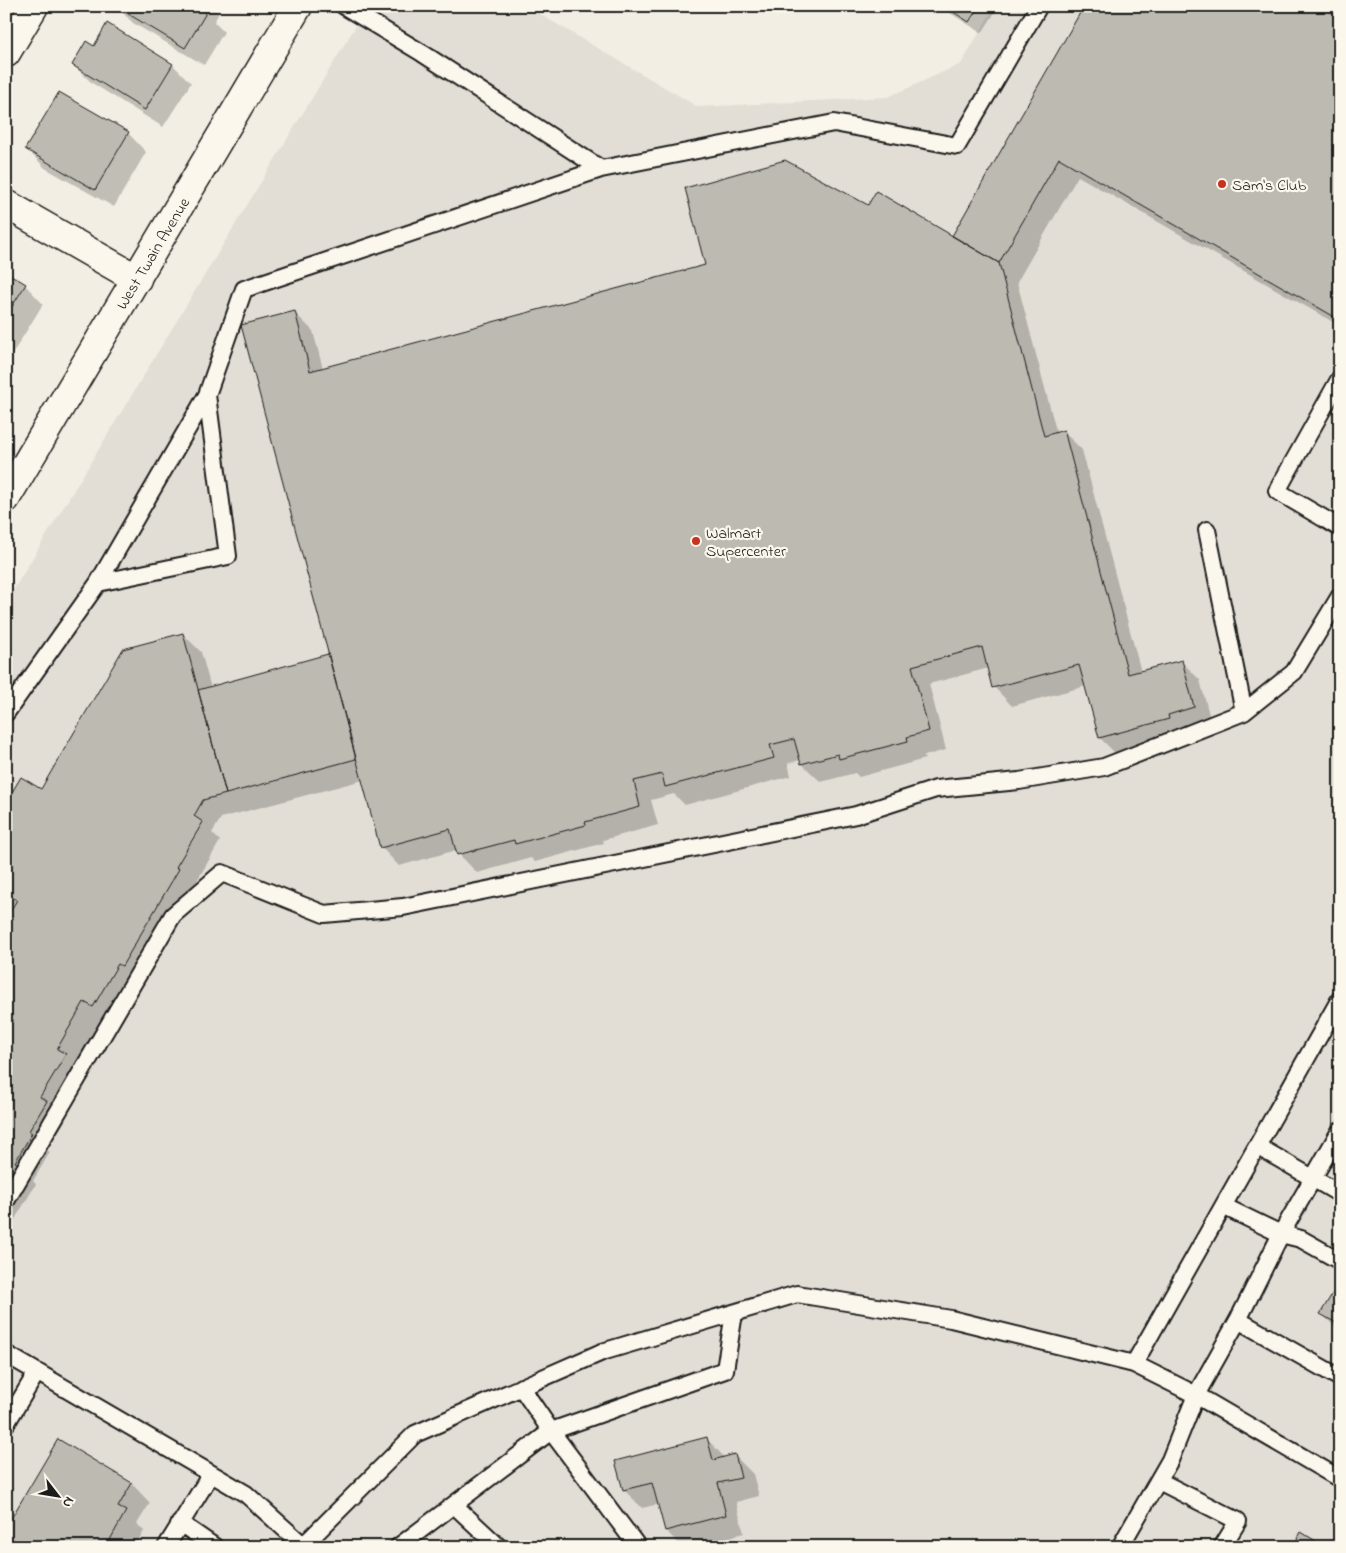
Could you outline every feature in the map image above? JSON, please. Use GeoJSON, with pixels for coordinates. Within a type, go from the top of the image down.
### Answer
{"type":"FeatureCollection","features":[{"type":"Feature","properties":{"kind":"street"},"geometry":{"type":"LineString","coordinates":[[6,53],[34,6]]}},
{"type":"Feature","properties":{"kind":"street","name":"West Twain Avenue"},"geometry":{"type":"LineString","coordinates":[[6,498],[298,6]]}},
{"type":"Feature","properties":{"kind":"street"},"geometry":{"type":"LineString","coordinates":[[6,204],[137,279]]}},
{"type":"Feature","properties":{"kind":"lane"},"geometry":{"type":"LineString","coordinates":[[344,6],[422,53],[601,168]]}},
{"type":"Feature","properties":{"kind":"lane"},"geometry":{"type":"LineString","coordinates":[[6,713],[98,584],[207,395],[244,289],[601,168],[834,123],[957,146],[1039,6]]}},
{"type":"Feature","properties":{"kind":"lane"},"geometry":{"type":"LineString","coordinates":[[1340,378],[1277,491],[1340,528]]}},
{"type":"Feature","properties":{"kind":"lane"},"geometry":{"type":"LineString","coordinates":[[98,584],[228,556],[207,395]]}},
{"type":"Feature","properties":{"kind":"lane"},"geometry":{"type":"LineString","coordinates":[[1206,530],[1244,712]]}},
{"type":"Feature","properties":{"kind":"lane"},"geometry":{"type":"LineString","coordinates":[[6,1201],[173,915],[222,873],[324,914],[403,907],[856,815],[936,789],[1019,781],[1104,767],[1244,712],[1294,672],[1340,596]]}},
{"type":"Feature","properties":{"kind":"lane"},"geometry":{"type":"LineString","coordinates":[[1134,1364],[1340,999]]}},
{"type":"Feature","properties":{"kind":"lane"},"geometry":{"type":"LineString","coordinates":[[1120,1547],[1170,1460],[1196,1396],[1238,1320],[1281,1234],[1340,1131]]}},
{"type":"Feature","properties":{"kind":"lane"},"geometry":{"type":"LineString","coordinates":[[1257,1146],[1340,1194]]}},
{"type":"Feature","properties":{"kind":"lane"},"geometry":{"type":"LineString","coordinates":[[1223,1206],[1281,1234],[1301,1239],[1340,1261]]}},
{"type":"Feature","properties":{"kind":"lane"},"geometry":{"type":"LineString","coordinates":[[6,1354],[246,1494],[303,1546],[415,1434],[602,1352],[797,1294],[951,1318],[1134,1364],[1196,1396],[1340,1479]]}},
{"type":"Feature","properties":{"kind":"lane"},"geometry":{"type":"LineString","coordinates":[[398,1547],[551,1431],[725,1370],[734,1313]]}},
{"type":"Feature","properties":{"kind":"lane"},"geometry":{"type":"LineString","coordinates":[[1238,1320],[1340,1378]]}},
{"type":"Feature","properties":{"kind":"lane"},"geometry":{"type":"LineString","coordinates":[[6,1424],[37,1372]]}},
{"type":"Feature","properties":{"kind":"lane"},"geometry":{"type":"LineString","coordinates":[[521,1387],[551,1431],[638,1547]]}},
{"type":"Feature","properties":{"kind":"lane"},"geometry":{"type":"LineString","coordinates":[[166,1547],[211,1474]]}},
{"type":"Feature","properties":{"kind":"lane"},"geometry":{"type":"LineString","coordinates":[[1159,1481],[1238,1521],[1222,1547]]}},
{"type":"Feature","properties":{"kind":"lane"},"geometry":{"type":"LineString","coordinates":[[454,1504],[499,1547]]}},
{"type":"Feature","properties":{"kind":"lane"},"geometry":{"type":"LineString","coordinates":[[180,1523],[215,1547]]}},
{"type":"Feature","properties":{"kind":"shaded area"},"geometry":{"type":"Polygon","coordinates":[[[368,6],[526,6],[698,107],[888,97],[961,64],[995,6],[1340,6],[1340,1547],[6,1547],[6,602],[368,6]]]}},
{"type":"Feature","properties":{"kind":"building"},"geometry":{"type":"Polygon","coordinates":[[[115,6],[195,6],[206,13],[185,48],[115,6]]]}},
{"type":"Feature","properties":{"kind":"building"},"geometry":{"type":"Polygon","coordinates":[[[944,6],[979,6],[969,22],[944,6]]]}},
{"type":"Feature","properties":{"kind":"building","name":"Sam's Club"},"geometry":{"type":"Polygon","coordinates":[[[1084,6],[1340,6],[1340,320],[1059,158],[999,263],[952,236],[1084,6]]]}},
{"type":"Feature","properties":{"kind":"building"},"geometry":{"type":"Polygon","coordinates":[[[107,23],[173,64],[145,110],[72,65],[86,41],[94,46],[107,23]]]}},
{"type":"Feature","properties":{"kind":"building"},"geometry":{"type":"Polygon","coordinates":[[[59,92],[129,132],[95,190],[25,149],[59,92]]]}},
{"type":"Feature","properties":{"kind":"building","name":"Walmart Supercenter"},"geometry":{"type":"Polygon","coordinates":[[[785,160],[868,205],[876,191],[999,263],[1044,436],[1064,430],[1128,674],[1182,660],[1194,707],[1168,715],[1169,719],[1099,738],[1079,665],[992,688],[982,647],[912,666],[929,731],[907,737],[908,741],[839,759],[838,754],[801,764],[794,739],[770,745],[774,758],[665,787],[662,774],[634,781],[640,807],[585,822],[586,825],[515,844],[514,840],[457,855],[450,829],[380,848],[241,325],[295,311],[310,371],[705,265],[685,188],[785,160]]]}},
{"type":"Feature","properties":{"kind":"building"},"geometry":{"type":"Polygon","coordinates":[[[6,272],[26,284],[6,316],[6,272]]]}},
{"type":"Feature","properties":{"kind":"building"},"geometry":{"type":"Polygon","coordinates":[[[183,633],[226,794],[203,800],[194,816],[203,822],[176,867],[179,869],[122,966],[118,964],[93,1007],[84,1002],[57,1049],[66,1054],[40,1097],[47,1101],[29,1131],[32,1133],[15,1162],[18,1164],[6,1185],[6,918],[17,900],[6,894],[6,802],[21,777],[41,789],[123,649],[183,633]]]}},
{"type":"Feature","properties":{"kind":"building"},"geometry":{"type":"Polygon","coordinates":[[[328,654],[356,759],[226,794],[198,690],[328,654]]]}},
{"type":"Feature","properties":{"kind":"building"},"geometry":{"type":"Polygon","coordinates":[[[1340,1281],[1340,1325],[1320,1314],[1340,1281]]]}},
{"type":"Feature","properties":{"kind":"building"},"geometry":{"type":"Polygon","coordinates":[[[707,1437],[713,1460],[735,1454],[741,1478],[718,1483],[726,1515],[665,1531],[652,1483],[623,1490],[615,1461],[707,1437]]]}},
{"type":"Feature","properties":{"kind":"building"},"geometry":{"type":"Polygon","coordinates":[[[58,1439],[132,1483],[118,1507],[126,1511],[106,1547],[15,1547],[6,1541],[6,1527],[58,1439]]]}},
{"type":"Feature","properties":{"kind":"building"},"geometry":{"type":"Polygon","coordinates":[[[1301,1532],[1326,1547],[1293,1547],[1301,1532]]]}},
{"type":"Feature","properties":{"kind":"place","name":"Sam's Club"},"geometry":{"type":"Point","coordinates":[1222,184]}},
{"type":"Feature","properties":{"kind":"place","name":"Walmart Supercenter"},"geometry":{"type":"Point","coordinates":[696,541]}}]}
